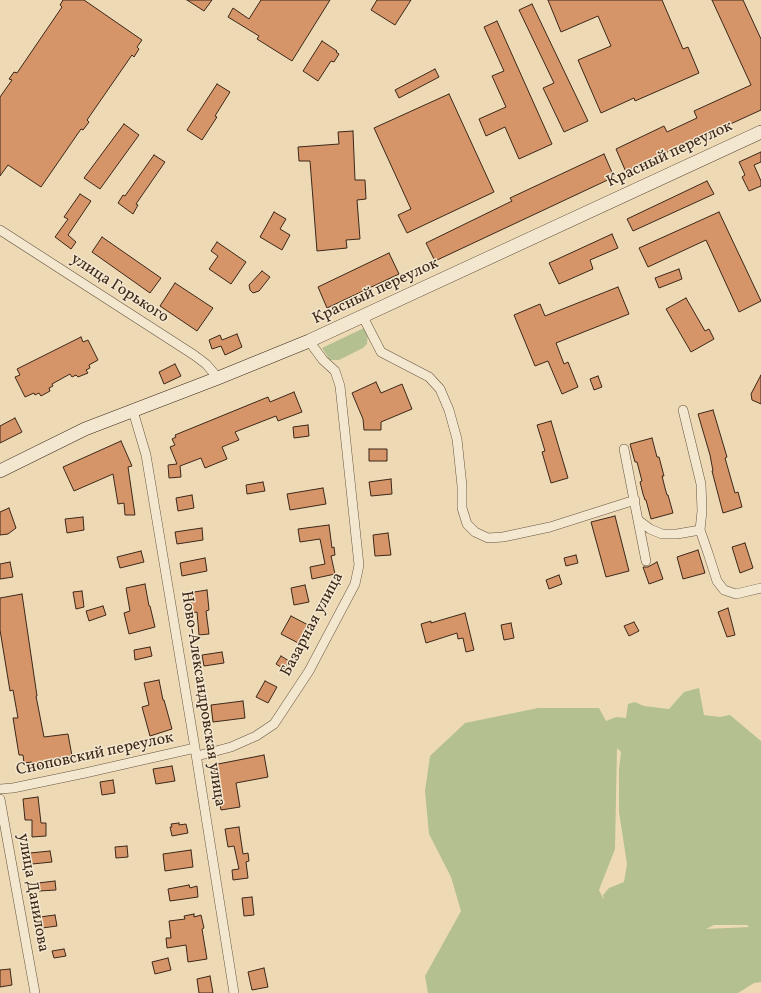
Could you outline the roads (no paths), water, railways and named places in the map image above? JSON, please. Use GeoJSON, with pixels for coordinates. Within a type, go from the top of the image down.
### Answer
{"type":"FeatureCollection","features":[{"type":"Feature","properties":{"kind":"main road","name":"Красный переулок"},"geometry":{"type":"LineString","coordinates":[[0,471],[85,429],[218,378],[363,317],[761,132]]}},
{"type":"Feature","properties":{"kind":"street","name":"улица Горького"},"geometry":{"type":"LineString","coordinates":[[0,230],[194,355],[206,364],[218,378]]}},
{"type":"Feature","properties":{"kind":"street"},"geometry":{"type":"LineString","coordinates":[[363,317],[381,352],[429,377],[440,389],[449,410],[457,439],[462,486],[462,508],[466,524],[475,532],[488,538],[509,536],[550,527],[635,500]]}},
{"type":"Feature","properties":{"kind":"street","name":"Базарная улица"},"geometry":{"type":"LineString","coordinates":[[196,752],[231,747],[256,736],[274,724],[309,671],[355,584],[359,565],[340,386],[335,371],[323,360],[309,341]]}},
{"type":"Feature","properties":{"kind":"street"},"geometry":{"type":"LineString","coordinates":[[683,410],[701,484],[702,510],[700,530],[717,581],[724,590],[736,594],[761,588]]}},
{"type":"Feature","properties":{"kind":"street","name":"Ново-Александровская улица"},"geometry":{"type":"LineString","coordinates":[[133,411],[146,456],[196,752],[234,993]]}},
{"type":"Feature","properties":{"kind":"street"},"geometry":{"type":"LineString","coordinates":[[624,449],[646,561]]}},
{"type":"Feature","properties":{"kind":"street"},"geometry":{"type":"LineString","coordinates":[[638,520],[650,529],[662,534],[677,534],[700,530]]}},
{"type":"Feature","properties":{"kind":"street","name":"Сноповский переулок"},"geometry":{"type":"LineString","coordinates":[[0,789],[13,788],[196,752]]}},
{"type":"Feature","properties":{"kind":"street","name":"улица Данилова"},"geometry":{"type":"LineString","coordinates":[[0,799],[35,993]]}}]}
